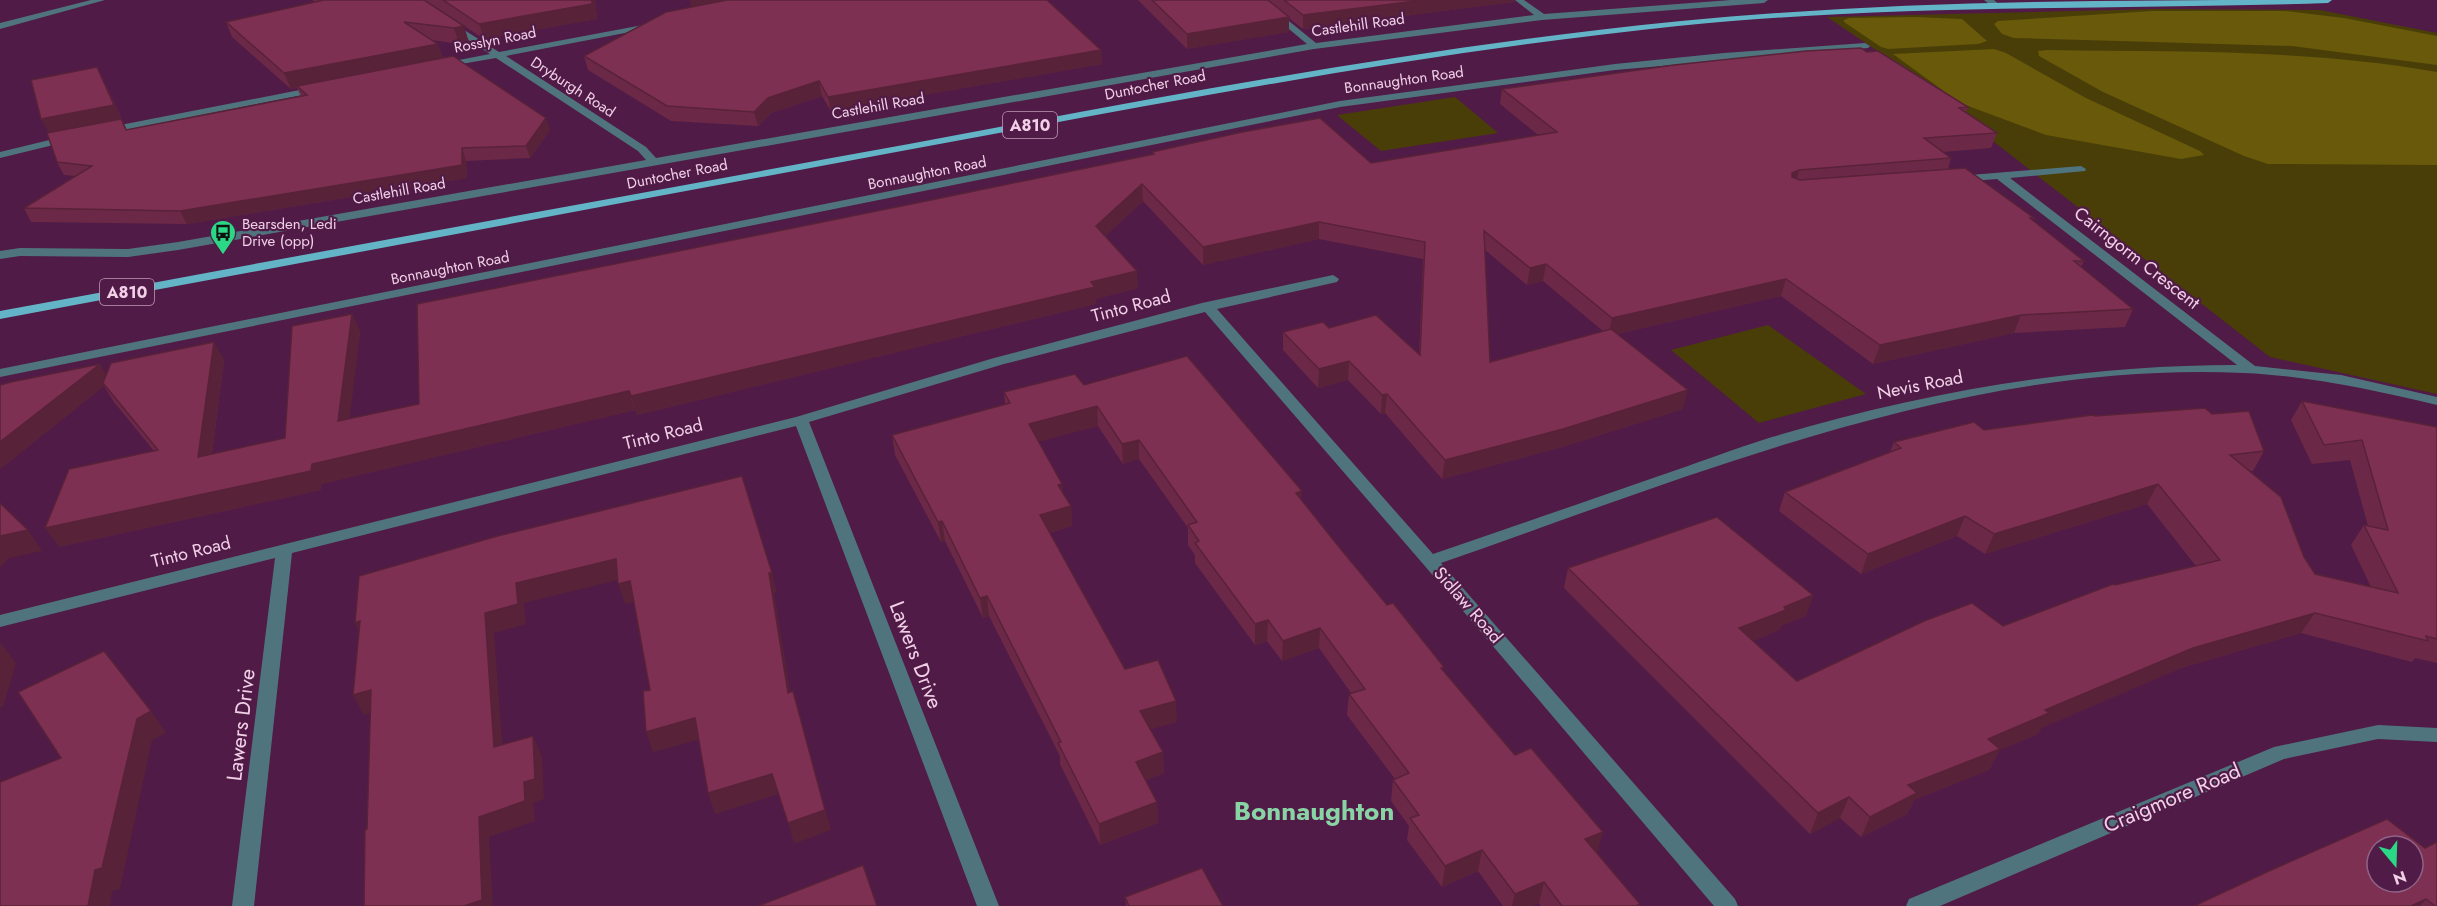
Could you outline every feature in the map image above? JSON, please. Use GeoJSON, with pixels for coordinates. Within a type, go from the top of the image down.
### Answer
{"type":"FeatureCollection","features":[{"type":"Feature","properties":{"kind":"main road","name":"Duntocher Road"},"geometry":{"type":"LineString","coordinates":[[0,315],[1254,83],[1425,54],[1649,26],[1822,11],[1993,3],[2328,0]]}},
{"type":"Feature","properties":{"kind":"street"},"geometry":{"type":"LineString","coordinates":[[0,27],[101,0]]}},
{"type":"Feature","properties":{"kind":"street"},"geometry":{"type":"LineString","coordinates":[[1258,0],[1314,46]]}},
{"type":"Feature","properties":{"kind":"street"},"geometry":{"type":"LineString","coordinates":[[1519,0],[1542,17]]}},
{"type":"Feature","properties":{"kind":"street","name":"Castlehill Road"},"geometry":{"type":"LineString","coordinates":[[0,255],[20,252],[128,253],[148,250],[1314,46],[1542,17],[1764,0]]}},
{"type":"Feature","properties":{"kind":"street","name":"Dryburgh Road"},"geometry":{"type":"LineString","coordinates":[[442,18],[642,149],[653,161]]}},
{"type":"Feature","properties":{"kind":"street","name":"Rosslyn Road"},"geometry":{"type":"LineString","coordinates":[[428,68],[668,22]]}},
{"type":"Feature","properties":{"kind":"street","name":"Bonnaughton Road"},"geometry":{"type":"LineString","coordinates":[[0,373],[1340,104],[1615,67],[1724,56],[1865,46]]}},
{"type":"Feature","properties":{"kind":"street"},"geometry":{"type":"LineString","coordinates":[[100,132],[325,88]]}},
{"type":"Feature","properties":{"kind":"street"},"geometry":{"type":"LineString","coordinates":[[1,156],[23,148],[78,136]]}},
{"type":"Feature","properties":{"kind":"street"},"geometry":{"type":"LineString","coordinates":[[1943,180],[2081,169]]}},
{"type":"Feature","properties":{"kind":"street","name":"Cairngorm Crescent"},"geometry":{"type":"LineString","coordinates":[[2000,176],[2252,370]]}},
{"type":"Feature","properties":{"kind":"street","name":"Tinto Road"},"geometry":{"type":"LineString","coordinates":[[0,621],[801,420],[896,390],[1207,306],[1333,279]]}},
{"type":"Feature","properties":{"kind":"street","name":"Sidlaw Road"},"geometry":{"type":"LineString","coordinates":[[1207,306],[1727,906]]}},
{"type":"Feature","properties":{"kind":"street","name":"Nevis Road"},"geometry":{"type":"LineString","coordinates":[[1430,561],[1776,441],[1892,410],[2051,381],[2156,370],[2252,370],[2309,374],[2437,401]]}},
{"type":"Feature","properties":{"kind":"street","name":"Lawers Drive"},"geometry":{"type":"LineString","coordinates":[[801,420],[988,906]]}},
{"type":"Feature","properties":{"kind":"street","name":"Lawers Drive"},"geometry":{"type":"LineString","coordinates":[[243,906],[284,548]]}},
{"type":"Feature","properties":{"kind":"street","name":"Craigmore Road"},"geometry":{"type":"LineString","coordinates":[[1917,906],[2281,752],[2378,732],[2437,735]]}},
{"type":"Feature","properties":{"kind":"shaded area"},"geometry":{"type":"Polygon","coordinates":[[[2157,9],[2320,10],[2437,33],[2437,394],[2270,357],[1876,50],[1827,17],[2157,9]]]}},
{"type":"Feature","properties":{"kind":"shaded area"},"geometry":{"type":"Polygon","coordinates":[[[2152,11],[2285,11],[2344,18],[2437,36],[2437,65],[2292,46],[2014,38],[2002,34],[1994,24],[1998,21],[2152,11]]]}},
{"type":"Feature","properties":{"kind":"shaded area"},"geometry":{"type":"Polygon","coordinates":[[[1849,18],[1962,19],[1987,41],[1978,44],[1888,49],[1881,47],[1844,22],[1849,18]]]}},
{"type":"Feature","properties":{"kind":"shaded area"},"geometry":{"type":"Polygon","coordinates":[[[1994,49],[2006,53],[2086,98],[2200,151],[2204,155],[2181,159],[2046,135],[1960,103],[1893,54],[1994,49]]]}},
{"type":"Feature","properties":{"kind":"shaded area"},"geometry":{"type":"Polygon","coordinates":[[[2038,51],[2292,55],[2437,72],[2437,165],[2268,164],[2244,156],[2103,92],[2039,56],[2038,51]]]}},
{"type":"Feature","properties":{"kind":"shaded area"},"geometry":{"type":"Polygon","coordinates":[[[1455,97],[1498,133],[1381,151],[1337,115],[1455,97]]]}},
{"type":"Feature","properties":{"kind":"shaded area"},"geometry":{"type":"Polygon","coordinates":[[[1768,325],[1866,394],[1759,423],[1671,350],[1768,325]]]}},
{"type":"Feature","properties":{"kind":"building"},"geometry":{"type":"Polygon","coordinates":[[[324,0],[424,0],[464,26],[454,28],[404,22],[438,44],[284,73],[226,22],[324,0]]]}},
{"type":"Feature","properties":{"kind":"building"},"geometry":{"type":"Polygon","coordinates":[[[443,0],[592,0],[592,4],[479,24],[443,0]]]}},
{"type":"Feature","properties":{"kind":"building"},"geometry":{"type":"Polygon","coordinates":[[[727,0],[1047,0],[1101,50],[828,97],[819,81],[768,98],[754,112],[667,106],[584,56],[666,12],[727,0]]]}},
{"type":"Feature","properties":{"kind":"building"},"geometry":{"type":"Polygon","coordinates":[[[1152,0],[1268,0],[1289,17],[1187,34],[1152,0]]]}},
{"type":"Feature","properties":{"kind":"building"},"geometry":{"type":"Polygon","coordinates":[[[1284,0],[1424,0],[1303,15],[1284,0]]]}},
{"type":"Feature","properties":{"kind":"building"},"geometry":{"type":"Polygon","coordinates":[[[1861,48],[1867,52],[1878,51],[1968,107],[1959,108],[1997,133],[1924,138],[1951,158],[1799,170],[1792,173],[1792,177],[1800,180],[1965,168],[2034,218],[2030,218],[2084,261],[2074,261],[2133,309],[2021,315],[1880,345],[1786,279],[1612,318],[1546,264],[1530,268],[1484,231],[1490,362],[1611,329],[1688,390],[1563,429],[1445,460],[1387,394],[1382,395],[1349,361],[1319,369],[1283,332],[1323,322],[1329,328],[1376,315],[1420,355],[1425,242],[1319,222],[1203,247],[1142,184],[1096,226],[1137,271],[1091,282],[1095,287],[631,396],[629,391],[312,464],[311,471],[45,528],[69,469],[158,450],[103,383],[111,363],[214,342],[198,457],[285,438],[292,326],[352,314],[338,421],[419,404],[417,304],[1154,154],[1152,152],[1242,132],[1320,118],[1371,163],[1557,132],[1502,89],[1674,65],[1806,51],[1861,48]]]}},
{"type":"Feature","properties":{"kind":"building"},"geometry":{"type":"Polygon","coordinates":[[[453,56],[546,118],[526,146],[462,148],[462,165],[180,211],[24,208],[92,166],[57,162],[47,133],[121,119],[126,130],[307,95],[297,86],[453,56]]]}},
{"type":"Feature","properties":{"kind":"building"},"geometry":{"type":"Polygon","coordinates":[[[97,67],[114,105],[41,119],[31,80],[97,67]]]}},
{"type":"Feature","properties":{"kind":"building"},"geometry":{"type":"Polygon","coordinates":[[[1187,356],[1302,491],[1296,493],[1339,547],[1387,605],[1393,603],[1444,667],[1441,668],[1515,755],[1531,748],[1603,832],[1585,839],[1640,904],[1636,906],[1562,906],[1544,882],[1515,894],[1482,850],[1445,866],[1410,818],[1419,815],[1393,780],[1409,773],[1349,694],[1365,689],[1320,628],[1283,641],[1268,620],[1255,624],[1195,543],[1199,541],[1188,525],[1197,522],[1139,440],[1122,444],[1097,406],[1029,424],[1062,484],[1058,485],[1071,506],[1040,515],[1125,669],[1158,660],[1176,701],[1140,711],[1163,752],[1136,762],[1157,802],[1099,824],[1058,743],[1061,742],[987,596],[980,598],[942,521],[938,522],[892,435],[1010,403],[1004,392],[1075,374],[1084,385],[1187,356]]]}},
{"type":"Feature","properties":{"kind":"building"},"geometry":{"type":"Polygon","coordinates":[[[100,364],[0,442],[0,385],[100,364]]]}},
{"type":"Feature","properties":{"kind":"building"},"geometry":{"type":"Polygon","coordinates":[[[2302,401],[2437,427],[2437,639],[2426,636],[2428,641],[2315,613],[2193,648],[2045,710],[2049,713],[1988,739],[2000,749],[1908,785],[1917,793],[1870,817],[1849,797],[1818,813],[1568,568],[1717,517],[1813,595],[1784,607],[1786,610],[1739,628],[1797,681],[1924,621],[1972,603],[2003,626],[2113,584],[2220,560],[2158,484],[1994,534],[1965,516],[1868,554],[1785,492],[1901,448],[1894,442],[1974,422],[1984,430],[2092,415],[2205,408],[2212,414],[2249,411],[2264,451],[2230,455],[2281,497],[2304,557],[2315,574],[2398,593],[2364,525],[2388,530],[2362,440],[2324,445],[2302,401]]]}},
{"type":"Feature","properties":{"kind":"building"},"geometry":{"type":"Polygon","coordinates":[[[742,476],[772,573],[769,573],[788,693],[793,691],[825,810],[788,823],[772,774],[708,793],[695,718],[646,732],[643,691],[650,690],[630,581],[618,584],[616,559],[516,583],[518,604],[485,613],[494,747],[533,736],[535,779],[524,782],[525,801],[479,817],[482,900],[464,906],[364,906],[371,690],[353,695],[360,621],[355,623],[359,576],[494,537],[742,476]]]}},
{"type":"Feature","properties":{"kind":"building"},"geometry":{"type":"Polygon","coordinates":[[[0,503],[28,530],[0,536],[0,503]]]}},
{"type":"Feature","properties":{"kind":"building"},"geometry":{"type":"Polygon","coordinates":[[[104,651],[151,711],[137,719],[102,868],[95,870],[88,906],[0,906],[0,782],[61,758],[18,692],[104,651]]]}},
{"type":"Feature","properties":{"kind":"building"},"geometry":{"type":"Polygon","coordinates":[[[2387,819],[2407,834],[2365,834],[2365,894],[2425,894],[2425,848],[2437,842],[2437,906],[2426,899],[2411,906],[2194,906],[2387,819]]]}},
{"type":"Feature","properties":{"kind":"building"},"geometry":{"type":"Polygon","coordinates":[[[863,865],[877,906],[758,906],[863,865]]]}},
{"type":"Feature","properties":{"kind":"building"},"geometry":{"type":"Polygon","coordinates":[[[1202,868],[1223,906],[1129,906],[1125,897],[1202,868]]]}},
{"type":"Feature","properties":{"kind":"place","name":"Bearsden, Ledi Drive (opp)"},"geometry":{"type":"Point","coordinates":[223,256]}},
{"type":"Feature","properties":{"kind":"district","name":"Bonnaughton"},"geometry":{"type":"Point","coordinates":[1314,811]}}]}
